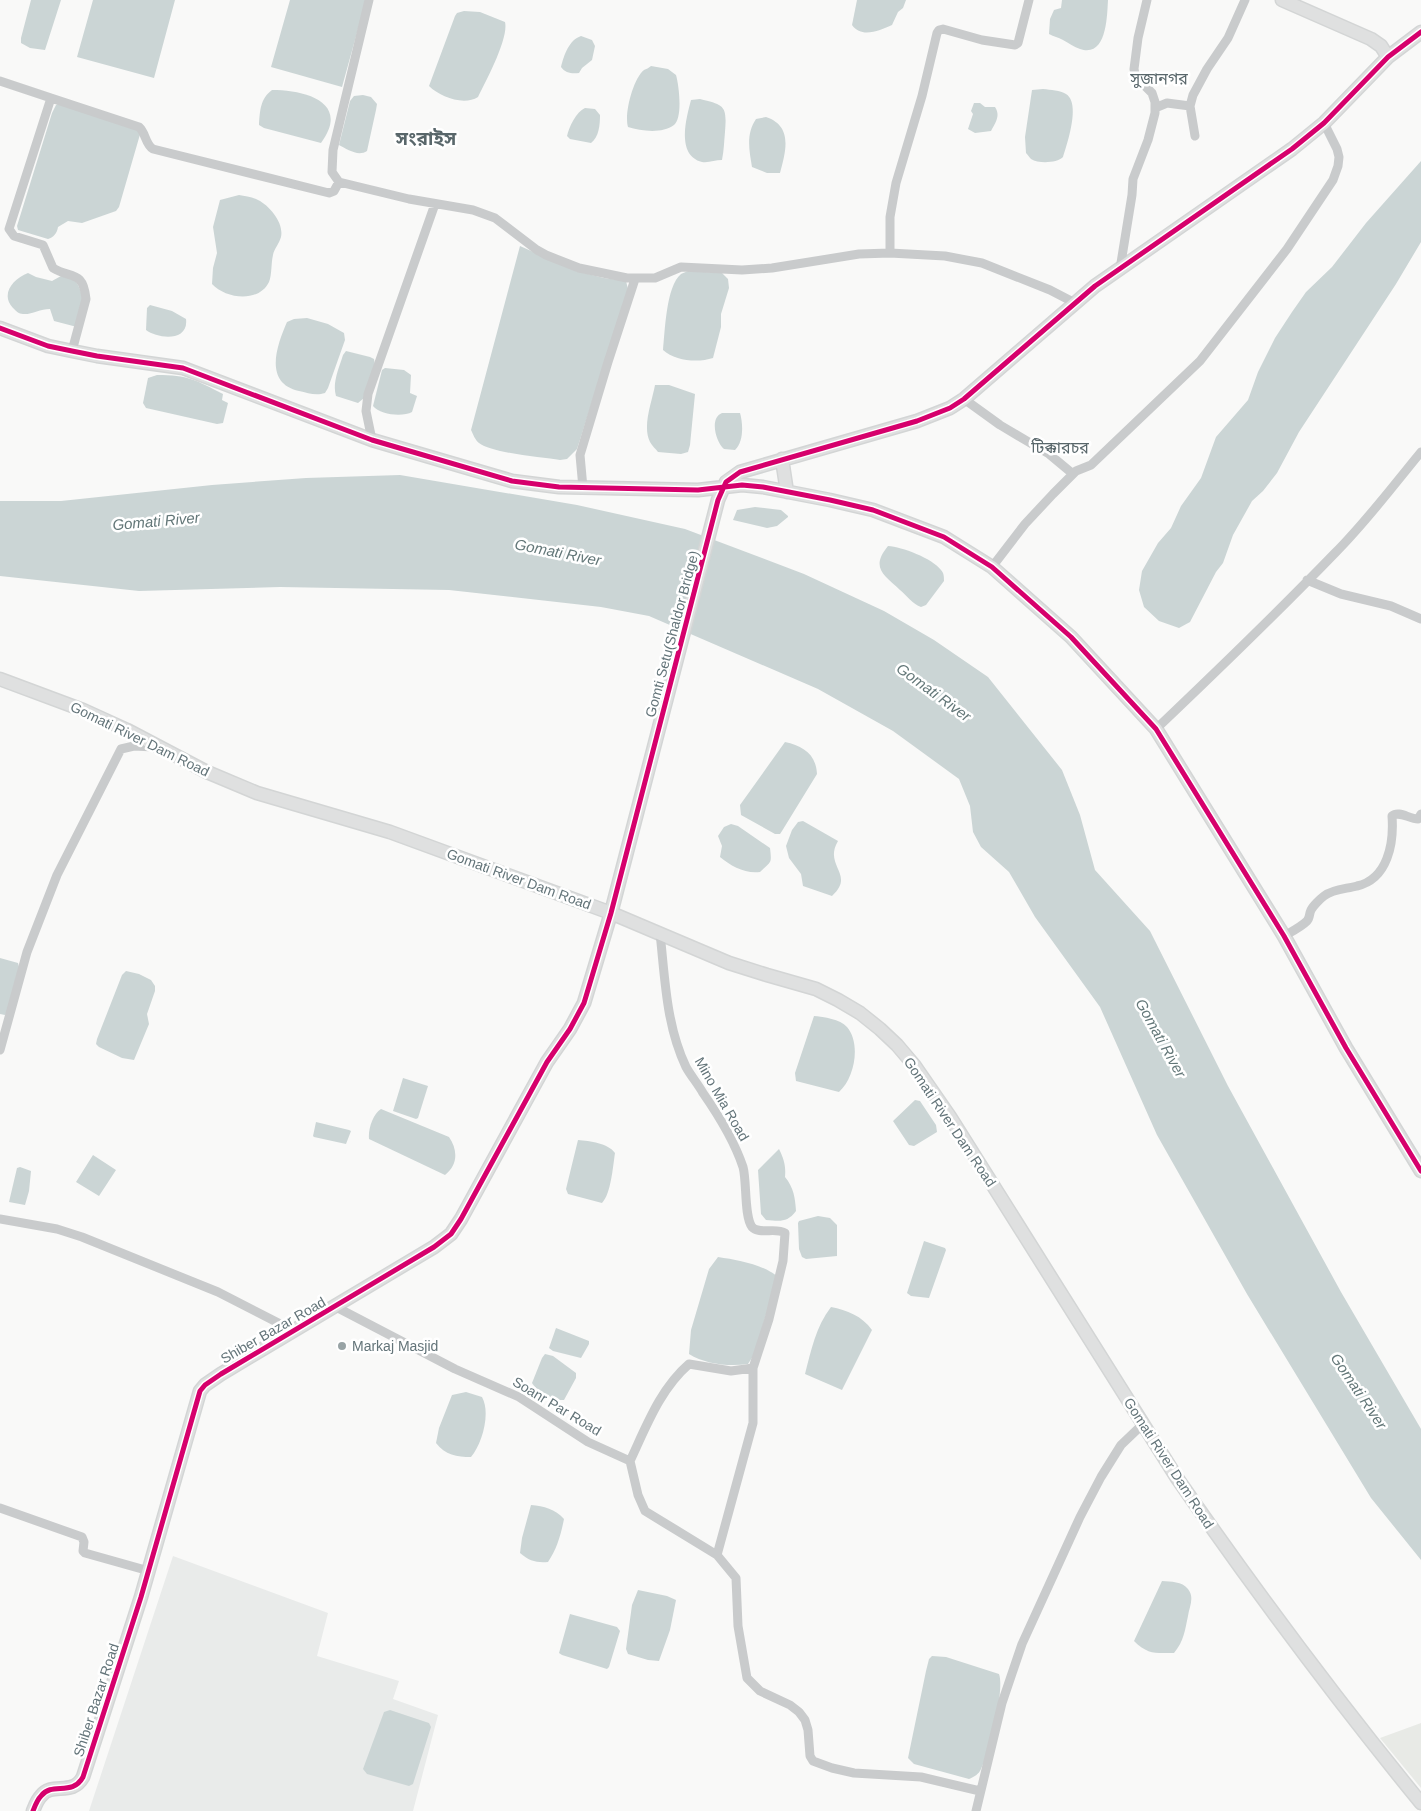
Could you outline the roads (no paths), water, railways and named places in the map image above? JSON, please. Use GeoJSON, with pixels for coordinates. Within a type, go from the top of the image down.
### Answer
{"type":"FeatureCollection","features":[{"type":"Feature","properties":{"kind":"street"},"geometry":{"type":"LineString","coordinates":[[369,0],[333,150],[332,172],[338,182],[435,204],[460,206],[485,214],[505,225],[537,250],[578,268],[636,279],[655,278],[681,267],[742,270],[772,268],[859,254],[890,252],[945,256],[982,263],[1050,290],[1075,303]]}},
{"type":"Feature","properties":{"kind":"street"},"geometry":{"type":"LineString","coordinates":[[890,252],[890,217],[896,183],[922,96],[937,33],[943,29],[982,40],[1015,46],[1018,43],[1029,0]]}},
{"type":"Feature","properties":{"kind":"street"},"geometry":{"type":"LineString","coordinates":[[1120,269],[1133,179],[1152,126],[1155,108],[1152,93],[1135,74],[1134,68],[1138,38],[1147,0]]}},
{"type":"Feature","properties":{"kind":"street"},"geometry":{"type":"LineString","coordinates":[[1195,136],[1190,106],[1200,80],[1228,38],[1245,0]]}},
{"type":"Feature","properties":{"kind":"street"},"geometry":{"type":"LineString","coordinates":[[1282,0],[1371,39],[1381,46],[1388,57]]}},
{"type":"Feature","properties":{"kind":"street"},"geometry":{"type":"LineString","coordinates":[[722,488],[732,476],[740,472],[917,421],[950,408],[964,399],[1095,286],[1292,149],[1324,123],[1388,57],[1421,32]]}},
{"type":"Feature","properties":{"kind":"street"},"geometry":{"type":"LineString","coordinates":[[0,81],[139,127],[149,147],[153,150],[329,193],[334,191],[338,182]]}},
{"type":"Feature","properties":{"kind":"street"},"geometry":{"type":"LineString","coordinates":[[51,98],[8,230],[14,236],[43,245],[53,268],[76,276],[81,282],[86,299],[72,351]]}},
{"type":"Feature","properties":{"kind":"street"},"geometry":{"type":"LineString","coordinates":[[1155,108],[1168,103],[1190,106]]}},
{"type":"Feature","properties":{"kind":"street"},"geometry":{"type":"LineString","coordinates":[[992,567],[1025,524],[1072,474],[1091,465],[1200,362],[1288,249],[1333,180],[1338,166],[1337,149],[1324,123]]}},
{"type":"Feature","properties":{"kind":"street"},"geometry":{"type":"LineString","coordinates":[[372,440],[366,411],[368,394],[435,204]]}},
{"type":"Feature","properties":{"kind":"street"},"geometry":{"type":"LineString","coordinates":[[583,488],[580,455],[608,362],[636,279]]}},
{"type":"Feature","properties":{"kind":"street"},"geometry":{"type":"LineString","coordinates":[[0,328],[48,346],[97,356],[183,368],[372,440],[512,481],[544,486],[583,488],[698,490],[742,485],[787,492],[873,510],[944,537],[992,567],[1071,637],[1156,728],[1284,936],[1346,1048],[1421,1171]]}},
{"type":"Feature","properties":{"kind":"street"},"geometry":{"type":"LineString","coordinates":[[964,399],[1000,425],[1049,454],[1072,474]]}},
{"type":"Feature","properties":{"kind":"street"},"geometry":{"type":"LineString","coordinates":[[1156,728],[1270,620],[1364,521],[1421,452]]}},
{"type":"Feature","properties":{"kind":"street"},"geometry":{"type":"LineString","coordinates":[[782,459],[787,492]]}},
{"type":"Feature","properties":{"kind":"street","name":"Gomti Setu(Shaldor Bridge)"},"geometry":{"type":"LineString","coordinates":[[612,913],[722,488]]}},
{"type":"Feature","properties":{"kind":"street"},"geometry":{"type":"LineString","coordinates":[[1307,580],[1341,594],[1391,606],[1421,619]]}},
{"type":"Feature","properties":{"kind":"street","name":"Gomati River Dam Road"},"geometry":{"type":"LineString","coordinates":[[0,678],[83,710],[207,772],[258,793],[390,832],[612,913],[729,963],[767,976],[816,988],[860,1013],[897,1045],[914,1065],[950,1117],[1177,1478],[1263,1598],[1421,1803]]}},
{"type":"Feature","properties":{"kind":"street"},"geometry":{"type":"LineString","coordinates":[[0,1050],[27,952],[57,875],[121,750],[134,746],[159,747]]}},
{"type":"Feature","properties":{"kind":"street"},"geometry":{"type":"LineString","coordinates":[[1284,936],[1307,922],[1311,909],[1325,895],[1338,890],[1360,886],[1375,878],[1381,870],[1391,848],[1392,816],[1394,814],[1397,813],[1414,819],[1418,819],[1421,814]]}},
{"type":"Feature","properties":{"kind":"street","name":"Shiber Bazar Road"},"geometry":{"type":"LineString","coordinates":[[33,1811],[44,1792],[54,1789],[72,1788],[83,1777],[112,1692],[200,1391],[205,1385],[221,1374],[336,1307],[434,1247],[451,1234],[547,1062],[578,1016],[612,913]]}},
{"type":"Feature","properties":{"kind":"street","name":"Mino Mia Road"},"geometry":{"type":"LineString","coordinates":[[660,933],[666,994],[676,1043],[687,1068],[723,1123],[735,1147],[743,1169],[751,1226],[756,1229],[785,1233],[783,1261],[753,1368],[753,1423],[717,1555]]}},
{"type":"Feature","properties":{"kind":"street"},"geometry":{"type":"LineString","coordinates":[[0,1219],[58,1229],[82,1237],[218,1292],[294,1331]]}},
{"type":"Feature","properties":{"kind":"street","name":"Soanr Par Road"},"geometry":{"type":"LineString","coordinates":[[336,1307],[455,1370],[519,1396],[588,1442],[630,1461]]}},
{"type":"Feature","properties":{"kind":"street"},"geometry":{"type":"LineString","coordinates":[[753,1368],[731,1371],[689,1364],[677,1374],[659,1402],[630,1461],[638,1495],[645,1511],[717,1555],[736,1578],[738,1626],[747,1678],[760,1691],[790,1705],[799,1712],[805,1720],[808,1730],[810,1756],[813,1761],[854,1773],[921,1777],[980,1791]]}},
{"type":"Feature","properties":{"kind":"street"},"geometry":{"type":"LineString","coordinates":[[976,1811],[1002,1703],[1022,1644],[1080,1517],[1101,1477],[1121,1445],[1143,1424]]}},
{"type":"Feature","properties":{"kind":"street"},"geometry":{"type":"LineString","coordinates":[[0,1508],[82,1537],[84,1542],[83,1551],[85,1553],[148,1571]]}},
{"type":"Feature","properties":{"kind":"water"},"geometry":{"type":"Polygon","coordinates":[[[31,0],[61,0],[45,50],[30,48],[21,43],[31,0]]]}},
{"type":"Feature","properties":{"kind":"water"},"geometry":{"type":"Polygon","coordinates":[[[93,0],[175,0],[154,78],[77,57],[93,0]]]}},
{"type":"Feature","properties":{"kind":"water"},"geometry":{"type":"Polygon","coordinates":[[[290,0],[366,0],[342,87],[271,67],[290,0]]]}},
{"type":"Feature","properties":{"kind":"water"},"geometry":{"type":"Polygon","coordinates":[[[857,0],[906,0],[892,25],[877,31],[861,32],[852,25],[857,0]]]}},
{"type":"Feature","properties":{"kind":"water"},"geometry":{"type":"Polygon","coordinates":[[[1062,0],[1108,0],[1104,34],[1096,47],[1089,50],[1080,49],[1049,34],[1050,19],[1054,10],[1061,8],[1062,0]]]}},
{"type":"Feature","properties":{"kind":"water"},"geometry":{"type":"Polygon","coordinates":[[[464,11],[480,12],[505,22],[504,38],[478,97],[466,101],[446,97],[429,86],[455,16],[457,13],[464,11]]]}},
{"type":"Feature","properties":{"kind":"water"},"geometry":{"type":"Polygon","coordinates":[[[581,36],[592,40],[595,46],[592,60],[579,73],[567,72],[561,67],[565,53],[570,44],[581,36]]]}},
{"type":"Feature","properties":{"kind":"water"},"geometry":{"type":"Polygon","coordinates":[[[651,66],[668,69],[676,75],[680,101],[677,121],[669,128],[658,131],[639,130],[628,127],[627,121],[628,106],[636,81],[644,70],[651,66]]]}},
{"type":"Feature","properties":{"kind":"water"},"geometry":{"type":"Polygon","coordinates":[[[1043,89],[1066,94],[1072,106],[1072,124],[1067,143],[1063,157],[1057,161],[1034,161],[1026,153],[1025,137],[1032,90],[1043,89]]]}},
{"type":"Feature","properties":{"kind":"water"},"geometry":{"type":"Polygon","coordinates":[[[272,90],[310,96],[320,101],[327,108],[331,117],[329,129],[321,143],[259,125],[263,101],[272,90]]]}},
{"type":"Feature","properties":{"kind":"water"},"geometry":{"type":"Polygon","coordinates":[[[363,95],[371,97],[377,104],[367,151],[360,153],[353,152],[339,145],[350,101],[354,96],[363,95]]]}},
{"type":"Feature","properties":{"kind":"water"},"geometry":{"type":"Polygon","coordinates":[[[700,99],[719,105],[725,112],[726,123],[722,160],[702,162],[694,158],[686,144],[685,126],[691,100],[700,99]]]}},
{"type":"Feature","properties":{"kind":"water"},"geometry":{"type":"Polygon","coordinates":[[[974,103],[980,103],[985,107],[995,107],[997,110],[996,122],[991,131],[975,133],[968,129],[974,103]]]}},
{"type":"Feature","properties":{"kind":"water"},"geometry":{"type":"Polygon","coordinates":[[[58,104],[141,131],[119,207],[116,211],[82,223],[68,221],[58,227],[55,234],[48,239],[18,230],[17,226],[52,113],[58,104]]]}},
{"type":"Feature","properties":{"kind":"water"},"geometry":{"type":"Polygon","coordinates":[[[585,108],[595,109],[600,115],[597,134],[591,143],[570,139],[567,136],[573,120],[585,108]]]}},
{"type":"Feature","properties":{"kind":"water"},"geometry":{"type":"Polygon","coordinates":[[[766,117],[775,121],[784,133],[785,148],[780,173],[767,173],[752,167],[749,148],[751,130],[756,119],[766,117]]]}},
{"type":"Feature","properties":{"kind":"water"},"geometry":{"type":"Polygon","coordinates":[[[1421,161],[1421,242],[1396,284],[1299,432],[1277,473],[1263,491],[1252,501],[1233,535],[1223,563],[1216,572],[1190,622],[1179,628],[1159,621],[1144,607],[1139,590],[1142,571],[1158,543],[1171,528],[1181,506],[1201,478],[1216,437],[1248,400],[1258,372],[1275,338],[1306,292],[1332,267],[1366,223],[1421,161]]]}},
{"type":"Feature","properties":{"kind":"water"},"geometry":{"type":"Polygon","coordinates":[[[239,195],[256,199],[267,206],[278,221],[281,232],[280,240],[273,255],[269,282],[264,289],[250,296],[225,293],[212,284],[213,268],[217,253],[213,227],[220,200],[239,195]]]}},
{"type":"Feature","properties":{"kind":"water"},"geometry":{"type":"Polygon","coordinates":[[[520,246],[576,271],[626,281],[628,289],[577,449],[567,459],[560,460],[494,449],[479,443],[471,430],[520,246]]]}},
{"type":"Feature","properties":{"kind":"water"},"geometry":{"type":"Polygon","coordinates":[[[688,271],[722,273],[728,279],[729,288],[721,314],[721,327],[713,358],[707,360],[680,359],[663,350],[667,310],[672,288],[681,274],[688,271]]]}},
{"type":"Feature","properties":{"kind":"water"},"geometry":{"type":"Polygon","coordinates":[[[28,273],[52,281],[61,276],[75,280],[82,298],[82,308],[77,327],[54,321],[50,309],[23,314],[13,308],[9,303],[8,292],[13,283],[28,273]]]}},
{"type":"Feature","properties":{"kind":"water"},"geometry":{"type":"Polygon","coordinates":[[[150,305],[172,311],[186,319],[186,326],[183,332],[178,335],[165,337],[146,330],[147,308],[150,305]]]}},
{"type":"Feature","properties":{"kind":"water"},"geometry":{"type":"Polygon","coordinates":[[[307,318],[328,324],[344,333],[345,340],[328,388],[322,394],[299,391],[288,387],[281,380],[277,372],[277,352],[287,322],[294,319],[307,318]]]}},
{"type":"Feature","properties":{"kind":"water"},"geometry":{"type":"Polygon","coordinates":[[[346,351],[374,359],[375,365],[364,398],[358,403],[336,396],[336,376],[346,351]]]}},
{"type":"Feature","properties":{"kind":"water"},"geometry":{"type":"Polygon","coordinates":[[[385,368],[404,370],[411,375],[410,393],[417,396],[412,412],[408,414],[392,414],[376,409],[373,406],[382,370],[385,368]]]}},
{"type":"Feature","properties":{"kind":"water"},"geometry":{"type":"Polygon","coordinates":[[[157,375],[192,379],[223,394],[222,400],[228,403],[223,423],[217,424],[146,408],[143,403],[148,378],[157,375]]]}},
{"type":"Feature","properties":{"kind":"water"},"geometry":{"type":"Polygon","coordinates":[[[655,385],[669,385],[695,394],[688,452],[681,454],[658,452],[650,442],[647,421],[655,385]]]}},
{"type":"Feature","properties":{"kind":"water"},"geometry":{"type":"Polygon","coordinates":[[[722,413],[740,413],[742,422],[741,437],[735,450],[724,449],[716,436],[716,420],[722,413]]]}},
{"type":"Feature","properties":{"kind":"water","name":"Gomati River"},"geometry":{"type":"Polygon","coordinates":[[[400,475],[577,505],[685,529],[804,574],[884,611],[934,640],[988,677],[1062,770],[1080,815],[1095,870],[1150,931],[1228,1086],[1341,1292],[1421,1429],[1421,1560],[1371,1498],[1247,1294],[1157,1135],[1100,1007],[1035,917],[1009,872],[981,847],[973,832],[970,806],[959,779],[893,731],[818,689],[649,616],[601,607],[449,590],[280,587],[139,591],[0,576],[0,501],[61,501],[212,485],[306,478],[400,475]]]}},
{"type":"Feature","properties":{"kind":"water"},"geometry":{"type":"Polygon","coordinates":[[[755,507],[781,510],[788,517],[777,526],[767,528],[733,520],[737,510],[755,507]]]}},
{"type":"Feature","properties":{"kind":"water"},"geometry":{"type":"Polygon","coordinates":[[[888,546],[924,557],[942,571],[944,581],[926,605],[921,607],[915,604],[881,571],[880,560],[888,546]]]}},
{"type":"Feature","properties":{"kind":"water"},"geometry":{"type":"Polygon","coordinates":[[[785,742],[803,749],[811,756],[817,774],[780,834],[775,834],[741,815],[740,805],[785,742]]]}},
{"type":"Feature","properties":{"kind":"water"},"geometry":{"type":"Polygon","coordinates":[[[803,821],[838,841],[834,850],[834,857],[841,882],[839,888],[832,896],[803,886],[801,874],[789,858],[786,846],[792,830],[798,822],[803,821]]]}},
{"type":"Feature","properties":{"kind":"water"},"geometry":{"type":"Polygon","coordinates":[[[731,824],[738,826],[770,848],[770,862],[760,872],[738,869],[720,857],[722,846],[718,836],[724,827],[731,824]]]}},
{"type":"Feature","properties":{"kind":"water"},"geometry":{"type":"Polygon","coordinates":[[[0,958],[18,963],[19,967],[5,1015],[0,1014],[0,958]]]}},
{"type":"Feature","properties":{"kind":"water"},"geometry":{"type":"Polygon","coordinates":[[[126,971],[139,974],[151,980],[155,986],[147,1014],[149,1024],[134,1060],[122,1058],[96,1044],[122,975],[126,971]]]}},
{"type":"Feature","properties":{"kind":"water"},"geometry":{"type":"Polygon","coordinates":[[[814,1016],[832,1019],[844,1024],[854,1042],[855,1051],[852,1070],[845,1086],[839,1092],[796,1081],[795,1073],[814,1016]]]}},
{"type":"Feature","properties":{"kind":"water"},"geometry":{"type":"Polygon","coordinates":[[[403,1078],[428,1086],[418,1118],[416,1119],[393,1111],[403,1078]]]}},
{"type":"Feature","properties":{"kind":"water"},"geometry":{"type":"Polygon","coordinates":[[[915,1100],[920,1101],[936,1125],[937,1132],[914,1146],[909,1145],[893,1121],[915,1100]]]}},
{"type":"Feature","properties":{"kind":"water"},"geometry":{"type":"Polygon","coordinates":[[[381,1109],[449,1137],[454,1147],[455,1157],[449,1171],[445,1175],[369,1139],[372,1122],[381,1109]]]}},
{"type":"Feature","properties":{"kind":"water"},"geometry":{"type":"Polygon","coordinates":[[[316,1122],[351,1131],[346,1144],[314,1137],[316,1122]]]}},
{"type":"Feature","properties":{"kind":"water"},"geometry":{"type":"Polygon","coordinates":[[[578,1140],[603,1145],[615,1153],[610,1187],[602,1203],[568,1194],[566,1189],[578,1140]]]}},
{"type":"Feature","properties":{"kind":"water"},"geometry":{"type":"Polygon","coordinates":[[[779,1149],[784,1163],[785,1177],[794,1193],[796,1211],[786,1219],[779,1221],[766,1220],[761,1214],[758,1170],[779,1149]]]}},
{"type":"Feature","properties":{"kind":"water"},"geometry":{"type":"Polygon","coordinates":[[[93,1155],[116,1170],[99,1196],[76,1182],[93,1155]]]}},
{"type":"Feature","properties":{"kind":"water"},"geometry":{"type":"Polygon","coordinates":[[[20,1167],[31,1171],[29,1191],[25,1205],[9,1202],[17,1168],[20,1167]]]}},
{"type":"Feature","properties":{"kind":"water"},"geometry":{"type":"Polygon","coordinates":[[[818,1216],[830,1218],[837,1225],[837,1256],[806,1259],[802,1257],[799,1249],[798,1223],[799,1221],[818,1216]]]}},
{"type":"Feature","properties":{"kind":"water"},"geometry":{"type":"Polygon","coordinates":[[[924,1241],[946,1250],[929,1298],[911,1296],[907,1293],[924,1241]]]}},
{"type":"Feature","properties":{"kind":"water"},"geometry":{"type":"Polygon","coordinates":[[[718,1257],[757,1266],[777,1276],[755,1353],[748,1364],[717,1364],[689,1354],[691,1330],[709,1269],[718,1257]]]}},
{"type":"Feature","properties":{"kind":"water"},"geometry":{"type":"Polygon","coordinates":[[[831,1307],[854,1314],[872,1330],[842,1390],[805,1374],[821,1322],[831,1307]]]}},
{"type":"Feature","properties":{"kind":"water"},"geometry":{"type":"Polygon","coordinates":[[[556,1328],[589,1341],[581,1358],[553,1351],[549,1348],[556,1328]]]}},
{"type":"Feature","properties":{"kind":"water"},"geometry":{"type":"Polygon","coordinates":[[[545,1354],[553,1356],[576,1373],[576,1378],[564,1400],[546,1395],[532,1383],[545,1354]]]}},
{"type":"Feature","properties":{"kind":"water"},"geometry":{"type":"Polygon","coordinates":[[[466,1392],[482,1397],[486,1411],[482,1437],[471,1457],[452,1454],[443,1450],[436,1443],[439,1428],[452,1395],[466,1392]]]}},
{"type":"Feature","properties":{"kind":"water"},"geometry":{"type":"Polygon","coordinates":[[[531,1505],[549,1509],[564,1519],[554,1552],[548,1562],[533,1561],[520,1553],[531,1505]]]}},
{"type":"Feature","properties":{"kind":"water"},"geometry":{"type":"Polygon","coordinates":[[[1162,1581],[1176,1582],[1186,1586],[1191,1596],[1184,1635],[1174,1653],[1148,1651],[1134,1641],[1162,1581]]]}},
{"type":"Feature","properties":{"kind":"water"},"geometry":{"type":"Polygon","coordinates":[[[638,1590],[667,1596],[676,1600],[670,1630],[659,1661],[628,1654],[626,1649],[632,1605],[638,1590]]]}},
{"type":"Feature","properties":{"kind":"water"},"geometry":{"type":"Polygon","coordinates":[[[570,1614],[617,1627],[620,1631],[607,1669],[559,1653],[570,1614]]]}},
{"type":"Feature","properties":{"kind":"water"},"geometry":{"type":"Polygon","coordinates":[[[932,1656],[946,1657],[999,1674],[1000,1693],[998,1707],[988,1750],[980,1771],[969,1779],[914,1764],[908,1758],[926,1671],[929,1659],[932,1656]]]}},
{"type":"Feature","properties":{"kind":"water"},"geometry":{"type":"Polygon","coordinates":[[[390,1710],[429,1723],[431,1727],[413,1784],[409,1786],[367,1774],[363,1769],[384,1712],[390,1710]]]}},
{"type":"Feature","properties":{"kind":"place","name":"Markaj Masjid"},"geometry":{"type":"Point","coordinates":[342,1346]}},
{"type":"Feature","properties":{"kind":"district","name":"সুজানগর"},"geometry":{"type":"Point","coordinates":[1159,78]}},
{"type":"Feature","properties":{"kind":"district","name":"সংরাইস"},"geometry":{"type":"Point","coordinates":[426,138]}},
{"type":"Feature","properties":{"kind":"district","name":"টিক্কারচর"},"geometry":{"type":"Point","coordinates":[1060,447]}}]}
